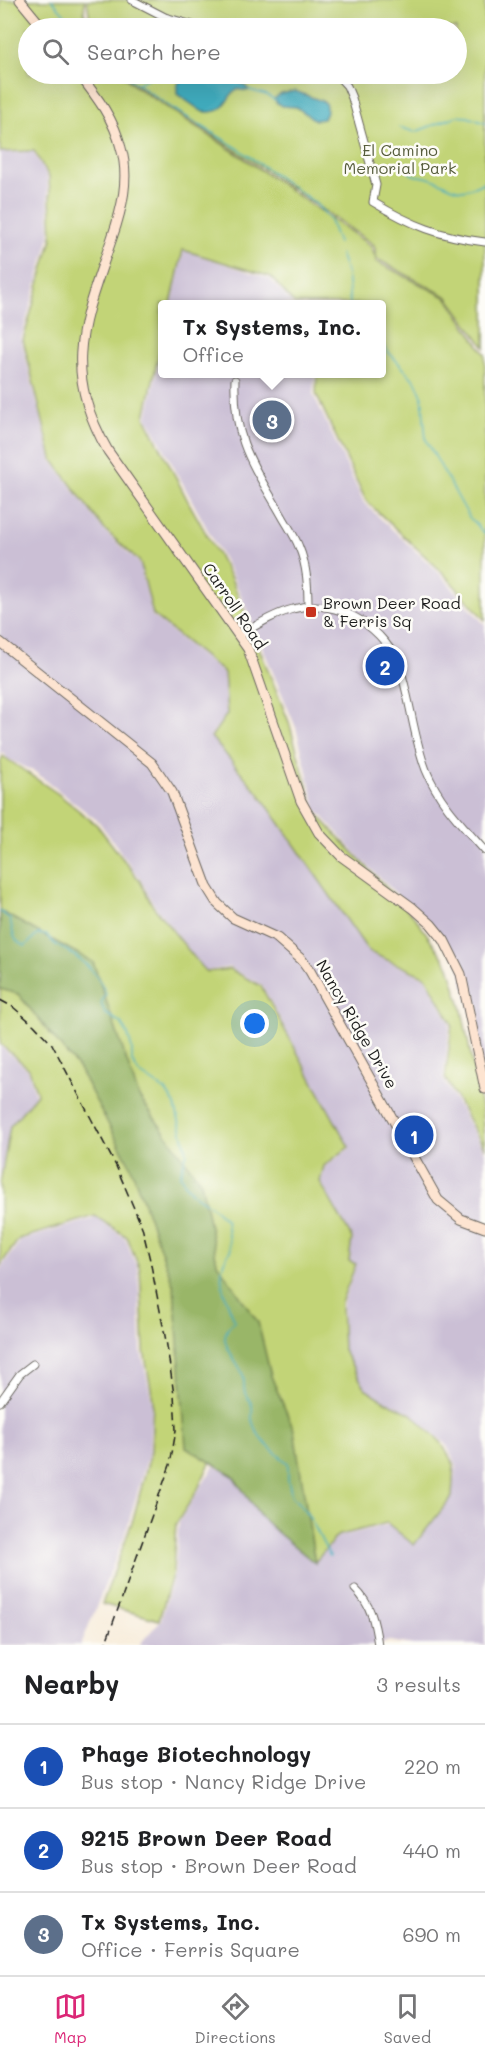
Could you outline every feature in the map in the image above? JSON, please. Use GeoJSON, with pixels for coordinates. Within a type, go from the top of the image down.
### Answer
{"type":"FeatureCollection","features":[{"type":"Feature","properties":{"kind":"main road"},"geometry":{"type":"LineString","coordinates":[[20,0],[35,18]]}},
{"type":"Feature","properties":{"kind":"main road","name":"Carroll Road"},"geometry":{"type":"LineString","coordinates":[[87,84],[115,127],[124,169],[121,212],[86,315],[80,348],[85,403],[96,431],[240,635],[255,662],[301,801],[319,833],[340,856],[413,909],[431,924],[444,940],[461,974],[485,1089]]}},
{"type":"Feature","properties":{"kind":"main road","name":"Nancy Ridge Drive"},"geometry":{"type":"LineString","coordinates":[[0,642],[152,763],[172,792],[207,887],[217,903],[233,918],[277,938],[302,960],[438,1200],[461,1219],[485,1228]]}},
{"type":"Feature","properties":{"kind":"street"},"geometry":{"type":"LineString","coordinates":[[132,0],[168,18]]}},
{"type":"Feature","properties":{"kind":"street"},"geometry":{"type":"LineString","coordinates":[[344,84],[352,98],[376,185],[373,202],[431,232],[485,242]]}},
{"type":"Feature","properties":{"kind":"street"},"geometry":{"type":"LineString","coordinates":[[235,380],[235,414],[240,436],[249,458],[299,545],[305,563],[308,606]]}},
{"type":"Feature","properties":{"kind":"street"},"geometry":{"type":"LineString","coordinates":[[240,635],[272,616],[308,606],[325,607],[349,614],[368,624],[385,641],[401,670],[421,752],[435,790],[448,810],[485,850]]}},
{"type":"Feature","properties":{"kind":"street"},"geometry":{"type":"LineString","coordinates":[[0,1402],[20,1374],[33,1364]]}},
{"type":"Feature","properties":{"kind":"street"},"geometry":{"type":"LineString","coordinates":[[355,1588],[365,1598],[374,1620],[378,1645]]}},
{"type":"Feature","properties":{"kind":"shaded area"},"geometry":{"type":"Polygon","coordinates":[[[33,152],[47,176],[50,236],[21,339],[51,460],[104,531],[139,563],[152,616],[223,674],[226,714],[210,736],[261,798],[369,953],[425,978],[450,1023],[443,1079],[485,1152],[485,1645],[413,1645],[390,1641],[371,1645],[139,1645],[161,1620],[175,1571],[179,1522],[214,1466],[233,1476],[261,1517],[315,1562],[338,1537],[388,1525],[415,1545],[452,1498],[456,1466],[446,1444],[412,1413],[365,1387],[343,1350],[343,1303],[357,1264],[350,1260],[353,1238],[321,1182],[325,1167],[350,1148],[262,985],[229,967],[206,971],[155,906],[141,880],[99,822],[35,772],[9,759],[2,752],[0,756],[0,153],[33,152]]]}},
{"type":"Feature","properties":{"kind":"shaded area"},"geometry":{"type":"Polygon","coordinates":[[[184,251],[270,279],[288,300],[173,300],[184,251]]]}},
{"type":"Feature","properties":{"kind":"shaded area"},"geometry":{"type":"Polygon","coordinates":[[[158,366],[158,378],[315,378],[313,394],[364,503],[441,575],[485,625],[485,1093],[475,1028],[456,953],[361,859],[316,809],[296,728],[233,577],[147,417],[158,366]]]}},
{"type":"Feature","properties":{"kind":"shaded area"},"geometry":{"type":"Polygon","coordinates":[[[0,1046],[28,1070],[35,1095],[10,1126],[0,1178],[0,1046]]]}},
{"type":"Feature","properties":{"kind":"shaded area"},"geometry":{"type":"Polygon","coordinates":[[[96,1218],[125,1238],[138,1270],[141,1351],[152,1402],[149,1452],[126,1532],[81,1645],[0,1645],[0,1269],[21,1240],[96,1218]]]}},
{"type":"Feature","properties":{"kind":"green space"},"geometry":{"type":"Polygon","coordinates":[[[0,0],[85,0],[86,18],[18,18],[18,84],[132,84],[371,246],[377,262],[447,298],[485,354],[485,620],[442,572],[366,501],[316,394],[317,378],[386,378],[386,300],[291,300],[271,277],[183,250],[172,300],[158,300],[158,358],[145,417],[231,578],[289,722],[314,811],[417,920],[449,966],[462,1010],[482,1112],[485,1149],[445,1078],[452,1024],[426,977],[369,952],[260,795],[211,737],[227,714],[224,673],[153,615],[140,562],[104,529],[52,459],[23,340],[52,238],[49,177],[34,151],[0,152],[0,0]]]}},
{"type":"Feature","properties":{"kind":"green space","name":"El Camino Memorial Park"},"geometry":{"type":"Polygon","coordinates":[[[87,0],[485,0],[485,348],[448,297],[377,259],[374,245],[135,84],[467,84],[467,18],[90,18],[87,0]]]}},
{"type":"Feature","properties":{"kind":"green space"},"geometry":{"type":"Polygon","coordinates":[[[3,756],[57,793],[97,825],[140,881],[153,906],[206,972],[230,969],[261,986],[349,1147],[324,1166],[320,1182],[352,1238],[349,1261],[356,1264],[341,1303],[343,1350],[365,1388],[412,1414],[441,1442],[454,1465],[452,1497],[414,1545],[387,1523],[337,1536],[316,1561],[280,1533],[235,1476],[211,1461],[197,1491],[176,1524],[173,1572],[159,1620],[102,1604],[133,1519],[151,1451],[153,1400],[144,1351],[140,1270],[127,1237],[95,1216],[19,1239],[0,1266],[0,1184],[10,1126],[37,1094],[29,1069],[0,1044],[0,762],[3,756]]]}},
{"type":"Feature","properties":{"kind":"green space"},"geometry":{"type":"Polygon","coordinates":[[[0,911],[93,962],[139,1097],[201,1182],[217,1263],[258,1322],[271,1376],[294,1430],[315,1563],[261,1517],[233,1476],[186,1447],[174,1287],[130,1165],[79,1069],[18,994],[0,989],[0,911]]]}},
{"type":"Feature","properties":{"kind":"water"},"geometry":{"type":"Polygon","coordinates":[[[242,84],[249,90],[237,89],[221,108],[203,112],[177,94],[177,85],[242,84]]]}},
{"type":"Feature","properties":{"kind":"water"},"geometry":{"type":"Polygon","coordinates":[[[295,91],[325,102],[327,112],[323,119],[315,120],[296,107],[282,106],[276,102],[275,98],[281,94],[295,91]]]}},
{"type":"Feature","properties":{"kind":"waterway"},"geometry":{"type":"LineString","coordinates":[[52,0],[68,18]]}},
{"type":"Feature","properties":{"kind":"waterway"},"geometry":{"type":"LineString","coordinates":[[137,84],[239,149],[314,202],[329,218],[338,243]]}},
{"type":"Feature","properties":{"kind":"waterway"},"geometry":{"type":"LineString","coordinates":[[249,90],[275,100]]}},
{"type":"Feature","properties":{"kind":"waterway"},"geometry":{"type":"LineString","coordinates":[[399,127],[415,132],[457,116],[485,123]]}},
{"type":"Feature","properties":{"kind":"waterway"},"geometry":{"type":"LineString","coordinates":[[407,170],[415,175],[461,190],[485,182]]}},
{"type":"Feature","properties":{"kind":"waterway"},"geometry":{"type":"LineString","coordinates":[[340,254],[347,273],[350,300]]}},
{"type":"Feature","properties":{"kind":"waterway"},"geometry":{"type":"LineString","coordinates":[[386,349],[416,382],[422,396],[426,440],[469,517],[485,534]]}},
{"type":"Feature","properties":{"kind":"waterway"},"geometry":{"type":"LineString","coordinates":[[0,911],[10,919],[14,936],[21,944],[25,946],[38,934],[47,935],[55,944],[75,956],[91,970],[106,994],[101,1003],[105,1013],[121,1023],[128,1035],[132,1049],[132,1062],[139,1073],[166,1091],[175,1105],[187,1152],[180,1176],[192,1193],[226,1220],[230,1251],[225,1259],[221,1277],[235,1321],[228,1328],[225,1341],[243,1375],[245,1393],[252,1406],[254,1427],[277,1455],[288,1463],[288,1479],[292,1497],[304,1508],[330,1556]]}},
{"type":"Feature","properties":{"kind":"railway"},"geometry":{"type":"LineString","coordinates":[[0,1000],[13,1007],[52,1044],[116,1166],[142,1227],[167,1346],[176,1430],[170,1465],[105,1645]]}},
{"type":"Feature","properties":{"kind":"place","name":"Tx Systems, Inc."},"geometry":{"type":"Point","coordinates":[272,420]}},
{"type":"Feature","properties":{"kind":"place","name":"Brown Deer Road & Ferris Sq"},"geometry":{"type":"Point","coordinates":[311,612]}},
{"type":"Feature","properties":{"kind":"place","name":"9215 Brown Deer Road"},"geometry":{"type":"Point","coordinates":[385,666]}},
{"type":"Feature","properties":{"kind":"place","name":"Phage Biotechnology"},"geometry":{"type":"Point","coordinates":[414,1135]}}]}
